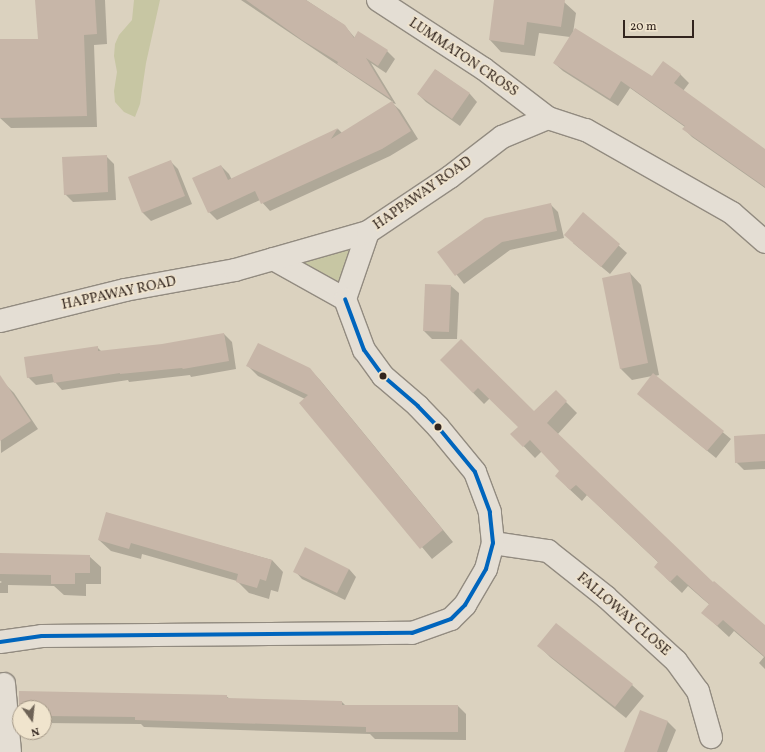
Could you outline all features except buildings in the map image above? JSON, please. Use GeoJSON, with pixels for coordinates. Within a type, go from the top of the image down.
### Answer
{"type":"FeatureCollection","features":[{"type":"Feature","properties":{"kind":"street","name":"LUMMATON CROSS"},"geometry":{"type":"LineString","coordinates":[[378,0],[484,69],[548,118]]}},
{"type":"Feature","properties":{"kind":"street","name":"HAPPAWAY ROAD"},"geometry":{"type":"LineString","coordinates":[[0,321],[125,290],[235,270],[368,232],[450,177],[502,137],[548,118]]}},
{"type":"Feature","properties":{"kind":"street"},"geometry":{"type":"LineString","coordinates":[[548,118],[586,130],[732,214],[765,242]]}},
{"type":"Feature","properties":{"kind":"street"},"geometry":{"type":"LineString","coordinates":[[0,642],[42,636],[412,633],[451,619],[464,605],[486,569],[493,543],[490,512],[475,472],[418,406],[382,376],[364,350],[345,300],[368,232]]}},
{"type":"Feature","properties":{"kind":"street"},"geometry":{"type":"LineString","coordinates":[[273,259],[345,300]]}},
{"type":"Feature","properties":{"kind":"street","name":"FALLOWAY CLOSE"},"geometry":{"type":"LineString","coordinates":[[493,543],[548,551],[606,597],[676,661],[694,685],[698,691],[711,737]]}},
{"type":"Feature","properties":{"kind":"street"},"geometry":{"type":"LineString","coordinates":[[4,684],[10,752]]}},
{"type":"Feature","properties":{"kind":"green space"},"geometry":{"type":"Polygon","coordinates":[[[134,0],[160,0],[146,63],[140,104],[135,117],[124,112],[115,102],[114,91],[117,72],[114,56],[115,44],[119,35],[132,20],[134,0]]]}},
{"type":"Feature","properties":{"kind":"green space"},"geometry":{"type":"Polygon","coordinates":[[[368,232],[345,299],[273,259],[368,232]]]}},
{"type":"Feature","properties":{"kind":"transit line"},"geometry":{"type":"LineString","coordinates":[[0,642],[42,636],[412,633],[451,619],[465,605],[486,569],[493,543],[490,512],[475,472],[438,427],[418,406],[383,376],[364,350],[345,299]]}}]}
